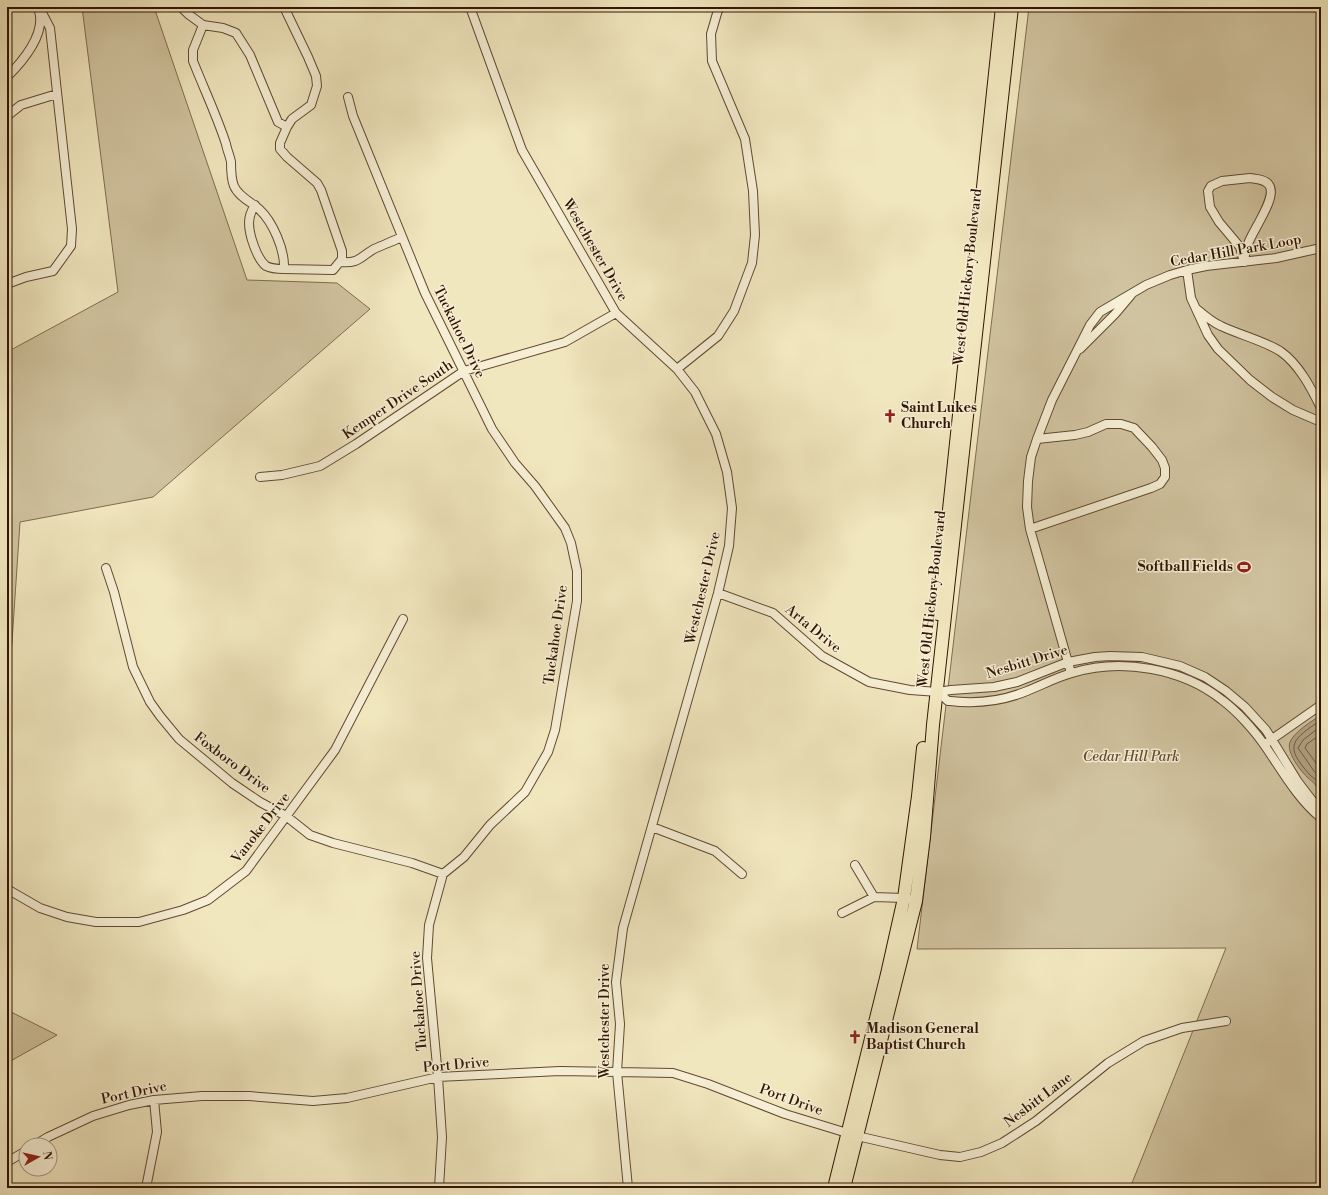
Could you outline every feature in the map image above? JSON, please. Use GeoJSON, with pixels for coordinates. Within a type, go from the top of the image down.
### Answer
{"type":"FeatureCollection","features":[{"type":"Feature","properties":{"kind":"main road","name":"West Old Hickory Boulevard"},"geometry":{"type":"LineString","coordinates":[[934,692],[1002,7]]}},
{"type":"Feature","properties":{"kind":"main road","name":"West Old Hickory Boulevard"},"geometry":{"type":"LineString","coordinates":[[844,1188],[852,1135],[887,974],[910,900],[918,796],[934,692],[1012,7]]}},
{"type":"Feature","properties":{"kind":"main road","name":"West Old Hickory Boulevard"},"geometry":{"type":"LineString","coordinates":[[834,1188],[852,1135]]}},
{"type":"Feature","properties":{"kind":"street"},"geometry":{"type":"LineString","coordinates":[[7,77],[34,45],[40,24],[39,7]]}},
{"type":"Feature","properties":{"kind":"street"},"geometry":{"type":"LineString","coordinates":[[7,284],[26,277],[53,271],[71,246],[72,229],[50,28],[39,7]]}},
{"type":"Feature","properties":{"kind":"street"},"geometry":{"type":"LineString","coordinates":[[181,7],[188,14],[203,24],[224,28],[236,33],[250,55],[278,122],[287,126]]}},
{"type":"Feature","properties":{"kind":"street"},"geometry":{"type":"LineString","coordinates":[[255,205],[251,212],[249,222],[250,232],[255,249],[263,263],[268,267],[275,269],[328,271],[333,270],[342,259],[342,251],[321,190],[317,183],[280,149],[280,143],[287,126],[292,120],[311,105],[317,86],[316,76],[284,7]]}},
{"type":"Feature","properties":{"kind":"street","name":"Westchester Drive"},"geometry":{"type":"LineString","coordinates":[[470,7],[522,150],[616,313],[677,369],[695,392],[716,434],[727,472],[732,508],[729,546],[718,592],[623,928],[620,947],[616,982],[620,1024],[617,1072],[628,1188]]}},
{"type":"Feature","properties":{"kind":"street"},"geometry":{"type":"LineString","coordinates":[[677,369],[718,336],[734,311],[752,263],[755,235],[753,191],[745,139],[712,61],[711,34],[718,10],[722,7]]}},
{"type":"Feature","properties":{"kind":"street"},"geometry":{"type":"LineString","coordinates":[[203,24],[193,50],[194,61],[224,138],[230,160],[234,186],[238,192],[255,205],[267,217],[274,229],[284,262],[284,269]]}},
{"type":"Feature","properties":{"kind":"street"},"geometry":{"type":"LineString","coordinates":[[7,116],[21,105],[57,94]]}},
{"type":"Feature","properties":{"kind":"street","name":"Tuckahoe Drive"},"geometry":{"type":"LineString","coordinates":[[348,97],[353,116],[425,293],[492,429],[515,463],[535,486],[565,528],[571,543],[577,571],[577,601],[555,730],[548,752],[525,792],[490,825],[464,857],[443,874],[429,925],[427,958],[442,1137],[439,1188]]}},
{"type":"Feature","properties":{"kind":"street"},"geometry":{"type":"LineString","coordinates":[[1250,178],[1265,181],[1269,184],[1271,189],[1270,199],[1248,243],[1244,262],[1240,247],[1210,207],[1208,192],[1211,186],[1222,180],[1250,178]]}},
{"type":"Feature","properties":{"kind":"street"},"geometry":{"type":"LineString","coordinates":[[340,262],[347,263],[358,261],[373,250],[402,237]]}},
{"type":"Feature","properties":{"kind":"street","name":"Cedar Hill Park Loop"},"geometry":{"type":"LineString","coordinates":[[1072,673],[1030,529],[1027,507],[1028,482],[1031,457],[1052,400],[1090,324],[1100,312],[1134,291],[1170,275],[1206,266],[1284,257],[1321,248]]}},
{"type":"Feature","properties":{"kind":"street"},"geometry":{"type":"LineString","coordinates":[[1186,270],[1191,298],[1208,335],[1218,349],[1250,380],[1277,400],[1293,410],[1321,422]]}},
{"type":"Feature","properties":{"kind":"street","name":"Cedar Hill Park Loop"},"geometry":{"type":"LineString","coordinates":[[1071,361],[1093,335],[1116,314],[1134,291]]}},
{"type":"Feature","properties":{"kind":"street"},"geometry":{"type":"LineString","coordinates":[[1196,308],[1219,326],[1269,345],[1280,351],[1291,360],[1312,391],[1321,408]]}},
{"type":"Feature","properties":{"kind":"street","name":"Kemper Drive South"},"geometry":{"type":"LineString","coordinates":[[260,476],[282,475],[320,466],[356,444],[464,371],[565,342],[616,313]]}},
{"type":"Feature","properties":{"kind":"street"},"geometry":{"type":"LineString","coordinates":[[1030,529],[1151,488],[1160,484],[1165,477],[1165,468],[1162,460],[1152,447],[1134,428],[1121,424],[1106,424],[1088,432],[1075,435],[1037,439]]}},
{"type":"Feature","properties":{"kind":"street","name":"Foxboro Drive"},"geometry":{"type":"LineString","coordinates":[[106,568],[114,592],[133,667],[150,702],[180,739],[227,779],[260,802],[286,816],[310,835],[333,843],[412,863],[443,874]]}},
{"type":"Feature","properties":{"kind":"street","name":"Arta Drive"},"geometry":{"type":"LineString","coordinates":[[718,592],[773,613],[822,656],[869,682],[910,690],[934,692]]}},
{"type":"Feature","properties":{"kind":"street","name":"Vanoke Drive"},"geometry":{"type":"LineString","coordinates":[[7,889],[40,908],[67,917],[96,922],[139,922],[168,915],[208,900],[246,871],[335,750],[403,620]]}},
{"type":"Feature","properties":{"kind":"street","name":"Nesbitt Drive"},"geometry":{"type":"LineString","coordinates":[[934,692],[982,689],[1005,685],[1068,662],[1095,657],[1126,656],[1159,660],[1180,666],[1205,677],[1226,691],[1245,707],[1266,730],[1298,782],[1321,812]]}},
{"type":"Feature","properties":{"kind":"street","name":"Nesbitt Drive"},"geometry":{"type":"LineString","coordinates":[[934,692],[948,701],[970,702],[997,700],[1028,691],[1072,673],[1107,667],[1130,667],[1160,671],[1177,676],[1199,685],[1221,698],[1233,708],[1264,745],[1298,794],[1321,818]]}},
{"type":"Feature","properties":{"kind":"street"},"geometry":{"type":"LineString","coordinates":[[1264,745],[1321,705]]}},
{"type":"Feature","properties":{"kind":"street"},"geometry":{"type":"LineString","coordinates":[[652,827],[715,851],[742,874]]}},
{"type":"Feature","properties":{"kind":"street"},"geometry":{"type":"LineString","coordinates":[[855,865],[874,897]]}},
{"type":"Feature","properties":{"kind":"street"},"geometry":{"type":"LineString","coordinates":[[842,913],[874,897],[910,900]]}},
{"type":"Feature","properties":{"kind":"street","name":"Nesbitt Lane"},"geometry":{"type":"LineString","coordinates":[[852,1135],[940,1155],[960,1157],[981,1152],[1002,1143],[1036,1120],[1108,1063],[1144,1041],[1182,1028],[1226,1021]]}},
{"type":"Feature","properties":{"kind":"street","name":"Port Drive"},"geometry":{"type":"LineString","coordinates":[[48,1137],[93,1116],[129,1105],[154,1100],[202,1096],[249,1096],[313,1101],[347,1098],[438,1077],[560,1071],[673,1073],[708,1084],[786,1114],[852,1135]]}},
{"type":"Feature","properties":{"kind":"street"},"geometry":{"type":"LineString","coordinates":[[146,1188],[157,1132],[154,1100]]}},
{"type":"Feature","properties":{"kind":"street"},"geometry":{"type":"LineString","coordinates":[[7,1162],[18,1156]]}},
{"type":"Feature","properties":{"kind":"green space"},"geometry":{"type":"Polygon","coordinates":[[[82,7],[154,7],[247,280],[337,283],[370,309],[153,497],[20,522],[7,717],[7,352],[118,292],[82,7]]]}},
{"type":"Feature","properties":{"kind":"green space","name":"Cedar Hill Park"},"geometry":{"type":"Polygon","coordinates":[[[1029,7],[1321,7],[1321,1188],[1130,1188],[1226,948],[917,949],[1029,7]]]}},
{"type":"Feature","properties":{"kind":"green space"},"geometry":{"type":"Polygon","coordinates":[[[7,1010],[57,1035],[7,1063],[7,1010]]]}},
{"type":"Feature","properties":{"kind":"water"},"geometry":{"type":"Polygon","coordinates":[[[1321,715],[1321,793],[1297,765],[1289,746],[1295,734],[1321,715]]]}},
{"type":"Feature","properties":{"kind":"place","name":"Saint Lukes Church"},"geometry":{"type":"Point","coordinates":[890,416]}},
{"type":"Feature","properties":{"kind":"place","name":"Softball Fields"},"geometry":{"type":"Point","coordinates":[1244,567]}},
{"type":"Feature","properties":{"kind":"place","name":"Madison General Baptist Church"},"geometry":{"type":"Point","coordinates":[855,1037]}}]}
